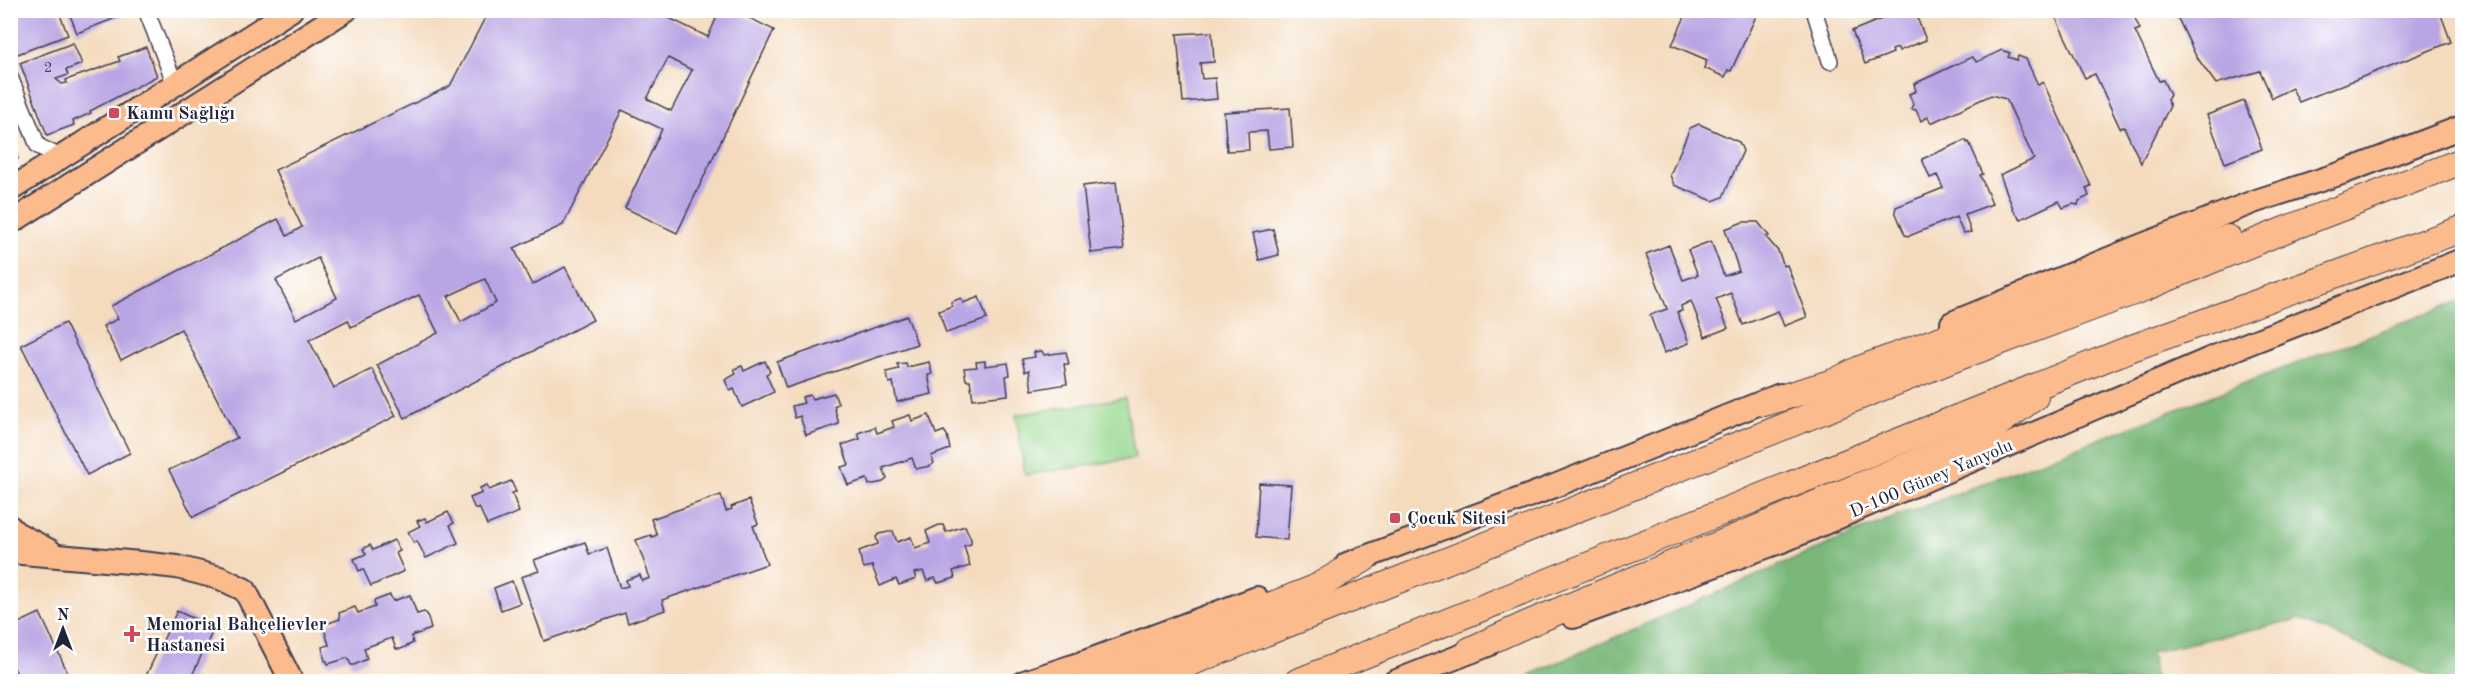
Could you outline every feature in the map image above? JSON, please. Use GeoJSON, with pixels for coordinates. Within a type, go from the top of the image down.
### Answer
{"type":"FeatureCollection","features":[{"type":"Feature","properties":{"kind":"highway"},"geometry":{"type":"LineString","coordinates":[[1142,681],[1938,365],[2144,288],[2282,231],[2463,161]]}},
{"type":"Feature","properties":{"kind":"highway"},"geometry":{"type":"LineString","coordinates":[[1297,681],[2132,348],[2463,229]]}},
{"type":"Feature","properties":{"kind":"highway"},"geometry":{"type":"LineString","coordinates":[[1764,403],[1834,382],[1860,369],[2201,245],[2254,232],[2282,231]]}},
{"type":"Feature","properties":{"kind":"highway"},"geometry":{"type":"LineString","coordinates":[[1470,650],[1545,616],[1965,442],[1992,428],[2022,408],[2052,381]]}},
{"type":"Feature","properties":{"kind":"highway"},"geometry":{"type":"LineString","coordinates":[[1089,681],[1198,634],[1315,588],[1364,559]]}},
{"type":"Feature","properties":{"kind":"main road"},"geometry":{"type":"LineString","coordinates":[[10,190],[291,10]]}},
{"type":"Feature","properties":{"kind":"main road"},"geometry":{"type":"LineString","coordinates":[[10,223],[346,10]]}},
{"type":"Feature","properties":{"kind":"main road"},"geometry":{"type":"LineString","coordinates":[[1024,681],[1082,663],[1364,559],[1764,403],[1820,376],[2140,246],[2256,201],[2342,174],[2463,127]]}},
{"type":"Feature","properties":{"kind":"main road","name":"D-100 Güney Yanyolu"},"geometry":{"type":"LineString","coordinates":[[1394,681],[1470,650],[1539,629],[1785,540],[2219,355],[2463,260]]}},
{"type":"Feature","properties":{"kind":"main road"},"geometry":{"type":"LineString","coordinates":[[10,527],[16,533],[48,551],[72,556]]}},
{"type":"Feature","properties":{"kind":"main road"},"geometry":{"type":"LineString","coordinates":[[11,553],[72,556],[177,567],[220,578],[245,590],[292,681]]}},
{"type":"Feature","properties":{"kind":"street"},"geometry":{"type":"LineString","coordinates":[[146,10],[175,84]]}},
{"type":"Feature","properties":{"kind":"street"},"geometry":{"type":"LineString","coordinates":[[1814,10],[1830,61]]}},
{"type":"Feature","properties":{"kind":"street"},"geometry":{"type":"LineString","coordinates":[[10,77],[15,102],[38,146],[62,158]]}},
{"type":"Feature","properties":{"kind":"green space"},"geometry":{"type":"Polygon","coordinates":[[[2462,300],[2462,681],[2442,681],[2299,619],[2151,652],[2156,681],[1531,681],[1529,675],[1859,531],[2462,300]]]}},
{"type":"Feature","properties":{"kind":"green space"},"geometry":{"type":"Polygon","coordinates":[[[1125,398],[1135,458],[1025,475],[1016,415],[1125,398]]]}},
{"type":"Feature","properties":{"kind":"building"},"geometry":{"type":"Polygon","coordinates":[[[10,10],[58,10],[68,35],[15,55],[10,43],[10,10]]]}},
{"type":"Feature","properties":{"kind":"building"},"geometry":{"type":"Polygon","coordinates":[[[68,10],[134,10],[134,11],[77,33],[68,10]]]}},
{"type":"Feature","properties":{"kind":"building"},"geometry":{"type":"Polygon","coordinates":[[[489,10],[673,10],[669,18],[708,37],[720,10],[733,10],[774,30],[677,233],[625,208],[662,129],[622,110],[563,225],[514,248],[532,285],[565,267],[593,320],[405,418],[377,365],[438,333],[419,295],[351,327],[348,320],[309,340],[334,388],[372,369],[396,416],[193,517],[169,470],[237,438],[181,329],[121,360],[103,326],[118,319],[111,306],[278,219],[287,236],[302,227],[275,170],[450,86],[489,10]],[[668,58],[647,99],[671,111],[692,70],[668,58]],[[318,258],[276,280],[296,319],[337,298],[318,258]],[[485,279],[448,296],[461,322],[496,303],[485,279]]]}},
{"type":"Feature","properties":{"kind":"building"},"geometry":{"type":"Polygon","coordinates":[[[1688,10],[1743,10],[1756,16],[1731,71],[1728,70],[1725,77],[1704,68],[1707,60],[1672,45],[1688,10]]]}},
{"type":"Feature","properties":{"kind":"building"},"geometry":{"type":"Polygon","coordinates":[[[1904,10],[1914,10],[1926,40],[1899,51],[1898,48],[1892,50],[1893,53],[1865,64],[1852,31],[1904,10]]]}},
{"type":"Feature","properties":{"kind":"building"},"geometry":{"type":"Polygon","coordinates":[[[2052,10],[2131,10],[2140,29],[2135,31],[2159,81],[2163,80],[2170,95],[2167,100],[2170,106],[2141,163],[2124,127],[2120,128],[2095,74],[2085,78],[2052,10]]]}},
{"type":"Feature","properties":{"kind":"building"},"geometry":{"type":"Polygon","coordinates":[[[2174,10],[2452,10],[2441,15],[2451,42],[2299,102],[2292,88],[2272,98],[2260,71],[2216,84],[2196,56],[2174,10]]]}},
{"type":"Feature","properties":{"kind":"building"},"geometry":{"type":"Polygon","coordinates":[[[1212,32],[1214,62],[1200,63],[1202,79],[1215,78],[1217,99],[1183,102],[1177,34],[1212,32]]]}},
{"type":"Feature","properties":{"kind":"building"},"geometry":{"type":"Polygon","coordinates":[[[73,43],[82,64],[66,70],[68,75],[56,79],[62,84],[67,83],[66,80],[120,61],[118,57],[146,47],[157,76],[73,121],[74,125],[47,135],[20,63],[73,43]]]}},
{"type":"Feature","properties":{"kind":"building"},"geometry":{"type":"Polygon","coordinates":[[[2002,50],[2010,53],[2008,57],[2017,60],[2018,56],[2026,59],[2038,85],[2043,82],[2091,186],[2086,188],[2089,196],[2079,201],[2078,205],[2073,204],[2063,208],[2059,201],[2021,219],[2014,211],[2000,175],[2034,159],[2006,99],[1991,95],[1931,123],[1928,117],[1921,121],[1916,110],[1911,109],[1913,104],[1909,94],[1916,91],[1914,84],[1972,57],[1977,62],[2002,50]]]}},
{"type":"Feature","properties":{"kind":"building"},"geometry":{"type":"Polygon","coordinates":[[[2244,101],[2262,149],[2225,163],[2207,115],[2244,101]]]}},
{"type":"Feature","properties":{"kind":"building"},"geometry":{"type":"Polygon","coordinates":[[[1290,108],[1293,147],[1269,149],[1267,131],[1248,132],[1249,150],[1227,151],[1224,112],[1290,108]]]}},
{"type":"Feature","properties":{"kind":"building"},"geometry":{"type":"Polygon","coordinates":[[[1699,124],[1739,142],[1743,151],[1723,197],[1713,201],[1674,185],[1670,175],[1690,128],[1699,124]]]}},
{"type":"Feature","properties":{"kind":"building"},"geometry":{"type":"Polygon","coordinates":[[[10,138],[18,159],[10,163],[10,138]]]}},
{"type":"Feature","properties":{"kind":"building"},"geometry":{"type":"Polygon","coordinates":[[[1966,140],[1983,174],[1980,175],[1992,204],[1965,214],[1971,232],[1963,233],[1956,217],[1909,236],[1905,235],[1895,211],[1896,207],[1943,188],[1937,175],[1930,178],[1922,159],[1966,140]]]}},
{"type":"Feature","properties":{"kind":"building"},"geometry":{"type":"Polygon","coordinates":[[[1116,182],[1124,249],[1091,253],[1083,186],[1116,182]]]}},
{"type":"Feature","properties":{"kind":"building"},"geometry":{"type":"Polygon","coordinates":[[[1743,222],[1758,222],[1769,236],[1766,237],[1778,251],[1784,266],[1787,265],[1807,317],[1784,326],[1778,311],[1743,325],[1731,293],[1716,299],[1728,328],[1705,337],[1691,301],[1681,306],[1682,311],[1677,312],[1689,343],[1664,353],[1650,315],[1667,309],[1646,254],[1669,245],[1683,280],[1698,275],[1688,250],[1711,241],[1724,276],[1739,271],[1725,229],[1743,222]]]}},
{"type":"Feature","properties":{"kind":"building"},"geometry":{"type":"Polygon","coordinates":[[[1273,229],[1279,255],[1259,260],[1253,233],[1273,229]]]}},
{"type":"Feature","properties":{"kind":"building"},"geometry":{"type":"Polygon","coordinates":[[[979,297],[987,319],[946,333],[939,311],[952,306],[951,302],[961,298],[963,303],[979,297]]]}},
{"type":"Feature","properties":{"kind":"building"},"geometry":{"type":"Polygon","coordinates":[[[907,316],[917,344],[786,388],[777,362],[907,316]]]}},
{"type":"Feature","properties":{"kind":"building"},"geometry":{"type":"Polygon","coordinates":[[[65,323],[130,453],[87,475],[21,345],[65,323]]]}},
{"type":"Feature","properties":{"kind":"building"},"geometry":{"type":"Polygon","coordinates":[[[1042,351],[1044,355],[1066,352],[1069,364],[1064,364],[1067,384],[1032,390],[1029,370],[1025,372],[1022,359],[1035,357],[1034,352],[1042,351]]]}},
{"type":"Feature","properties":{"kind":"building"},"geometry":{"type":"Polygon","coordinates":[[[765,361],[770,372],[766,374],[774,392],[742,407],[734,389],[730,391],[725,380],[736,374],[734,369],[742,366],[744,371],[765,361]]]}},
{"type":"Feature","properties":{"kind":"building"},"geometry":{"type":"Polygon","coordinates":[[[985,361],[985,366],[1008,363],[1010,375],[1006,376],[1008,395],[973,399],[970,380],[966,380],[964,368],[977,367],[976,362],[985,361]]]}},
{"type":"Feature","properties":{"kind":"building"},"geometry":{"type":"Polygon","coordinates":[[[929,362],[932,374],[928,375],[932,394],[897,402],[893,382],[889,383],[886,372],[899,369],[897,364],[906,363],[907,367],[929,362]]]}},
{"type":"Feature","properties":{"kind":"building"},"geometry":{"type":"Polygon","coordinates":[[[834,393],[838,404],[834,406],[839,424],[806,435],[800,416],[795,418],[792,406],[804,403],[802,397],[810,395],[812,399],[834,393]]]}},
{"type":"Feature","properties":{"kind":"building"},"geometry":{"type":"Polygon","coordinates":[[[910,415],[912,421],[929,415],[936,434],[944,431],[947,435],[950,449],[931,456],[934,463],[930,466],[916,469],[912,458],[883,468],[887,479],[883,482],[869,485],[867,479],[848,485],[841,467],[849,465],[842,445],[860,439],[858,433],[875,427],[877,433],[894,427],[892,421],[910,415]]]}},
{"type":"Feature","properties":{"kind":"building"},"geometry":{"type":"Polygon","coordinates":[[[511,481],[516,492],[512,493],[519,512],[487,525],[479,507],[475,509],[470,498],[482,493],[480,488],[487,485],[489,490],[511,481]]]}},
{"type":"Feature","properties":{"kind":"building"},"geometry":{"type":"Polygon","coordinates":[[[1259,483],[1291,485],[1287,540],[1256,537],[1259,483]]]}},
{"type":"Feature","properties":{"kind":"building"},"geometry":{"type":"Polygon","coordinates":[[[721,495],[726,511],[749,500],[758,524],[753,526],[767,564],[662,600],[665,610],[628,623],[625,613],[544,641],[521,577],[539,571],[534,560],[585,542],[589,554],[607,548],[620,588],[628,586],[626,580],[640,575],[642,581],[650,578],[636,540],[657,535],[651,519],[721,495]]]}},
{"type":"Feature","properties":{"kind":"building"},"geometry":{"type":"Polygon","coordinates":[[[448,512],[454,523],[450,525],[458,543],[426,558],[417,541],[414,543],[408,532],[420,526],[417,521],[425,518],[427,522],[448,512]]]}},
{"type":"Feature","properties":{"kind":"building"},"geometry":{"type":"Polygon","coordinates":[[[943,525],[946,532],[965,526],[971,539],[971,544],[964,546],[970,566],[953,571],[955,578],[938,583],[935,578],[927,581],[923,571],[914,573],[916,579],[899,585],[896,579],[880,586],[872,566],[864,568],[862,565],[859,551],[878,544],[876,537],[879,534],[893,531],[897,542],[911,537],[915,548],[930,543],[926,531],[943,525]]]}},
{"type":"Feature","properties":{"kind":"building"},"geometry":{"type":"Polygon","coordinates":[[[394,540],[400,551],[396,553],[404,571],[371,586],[363,569],[359,571],[354,559],[366,554],[363,549],[370,545],[373,550],[394,540]]]}},
{"type":"Feature","properties":{"kind":"building"},"geometry":{"type":"Polygon","coordinates":[[[512,581],[520,603],[501,610],[494,588],[512,581]]]}},
{"type":"Feature","properties":{"kind":"building"},"geometry":{"type":"Polygon","coordinates":[[[390,595],[393,601],[410,595],[417,614],[424,612],[427,614],[431,629],[411,636],[413,643],[401,649],[396,649],[392,638],[364,648],[367,659],[354,665],[351,665],[348,658],[328,664],[325,661],[322,647],[329,645],[323,625],[340,619],[339,613],[355,607],[358,613],[375,607],[374,601],[390,595]]]}},
{"type":"Feature","properties":{"kind":"building"},"geometry":{"type":"Polygon","coordinates":[[[177,611],[214,628],[189,682],[143,682],[177,611]]]}},
{"type":"Feature","properties":{"kind":"building"},"geometry":{"type":"Polygon","coordinates":[[[40,613],[72,682],[21,682],[10,660],[10,627],[40,613]]]}},
{"type":"Feature","properties":{"kind":"place","name":"Kamu Sağlığı"},"geometry":{"type":"Point","coordinates":[114,113]}},
{"type":"Feature","properties":{"kind":"place","name":"Çocuk Sitesi"},"geometry":{"type":"Point","coordinates":[1395,518]}},
{"type":"Feature","properties":{"kind":"place","name":"Memorial Bahçelievler Hastanesi"},"geometry":{"type":"Point","coordinates":[132,634]}}]}
